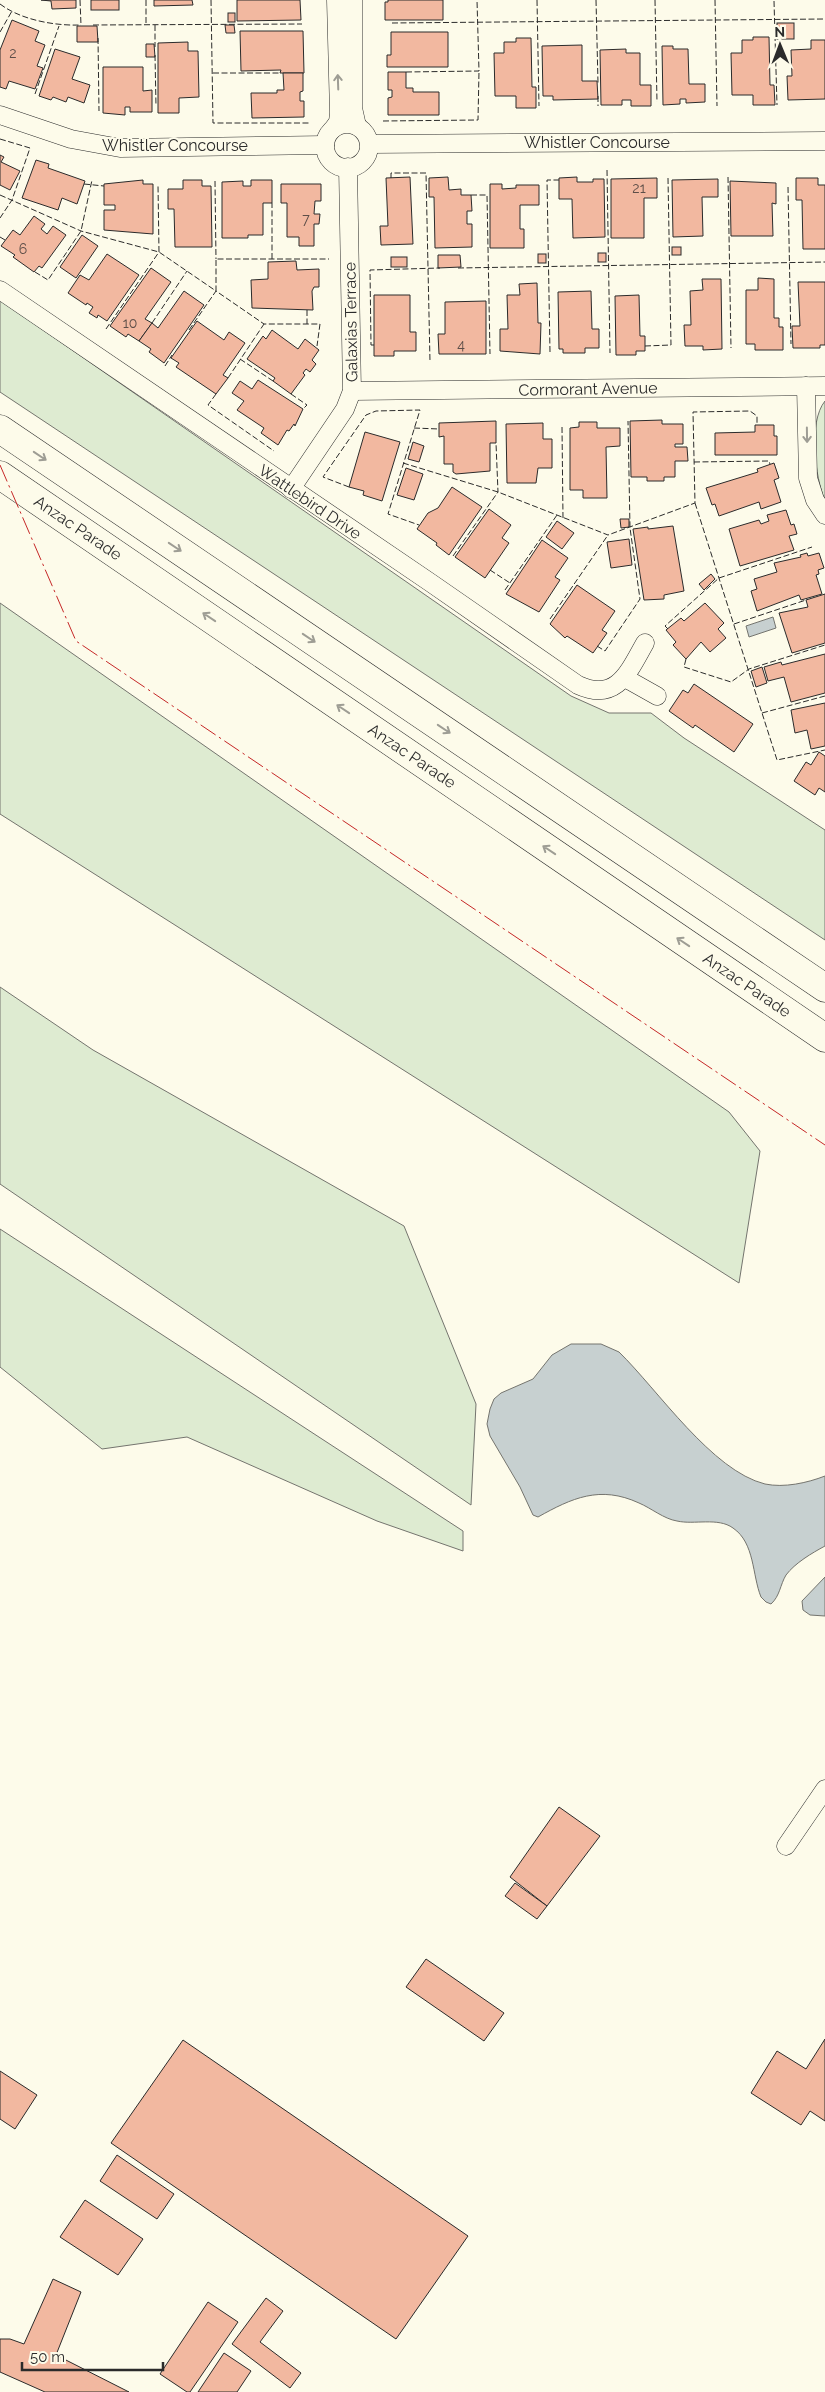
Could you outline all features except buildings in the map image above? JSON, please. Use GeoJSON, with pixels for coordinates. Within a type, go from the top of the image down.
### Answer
{"type":"FeatureCollection","features":[{"type":"Feature","properties":{"kind":"main road"},"geometry":{"type":"LineString","coordinates":[[0,428],[825,988]]}},
{"type":"Feature","properties":{"kind":"main road","name":"Anzac Parade"},"geometry":{"type":"LineString","coordinates":[[0,475],[825,1038]]}},
{"type":"Feature","properties":{"kind":"street"},"geometry":{"type":"LineString","coordinates":[[336,0],[339,113],[338,122],[329,137],[326,154],[331,161],[339,166],[348,167],[358,164],[363,160],[369,144],[365,134],[357,126],[353,108],[353,0]]}},
{"type":"Feature","properties":{"kind":"street","name":"Whistler Concourse"},"geometry":{"type":"LineString","coordinates":[[0,115],[71,139],[120,148],[329,137]]}},
{"type":"Feature","properties":{"kind":"street"},"geometry":{"type":"LineString","coordinates":[[329,137],[346,124],[357,126]]}},
{"type":"Feature","properties":{"kind":"street","name":"Whistler Concourse"},"geometry":{"type":"LineString","coordinates":[[369,144],[825,141]]}},
{"type":"Feature","properties":{"kind":"street","name":"Galaxias Terrace"},"geometry":{"type":"LineString","coordinates":[[292,489],[345,409],[352,391],[348,167]]}},
{"type":"Feature","properties":{"kind":"street","name":"Wattlebird Drive"},"geometry":{"type":"LineString","coordinates":[[0,290],[431,582],[578,685],[589,690],[602,690],[617,685],[624,678]]}},
{"type":"Feature","properties":{"kind":"street"},"geometry":{"type":"LineString","coordinates":[[806,386],[808,478],[815,500],[825,515]]}},
{"type":"Feature","properties":{"kind":"street","name":"Cormorant Avenue"},"geometry":{"type":"LineString","coordinates":[[352,391],[825,386]]}},
{"type":"Feature","properties":{"kind":"street"},"geometry":{"type":"LineString","coordinates":[[645,643],[624,678],[657,696]]}},
{"type":"Feature","properties":{"kind":"street"},"geometry":{"type":"LineString","coordinates":[[786,1846],[825,1789]]}},
{"type":"Feature","properties":{"kind":"green space"},"geometry":{"type":"Polygon","coordinates":[[[0,300],[571,696],[609,713],[651,713],[684,738],[825,830],[825,940],[0,392],[0,300]]]}},
{"type":"Feature","properties":{"kind":"green space"},"geometry":{"type":"Polygon","coordinates":[[[825,401],[825,501],[818,478],[815,436],[816,422],[825,401]]]}},
{"type":"Feature","properties":{"kind":"green space"},"geometry":{"type":"Polygon","coordinates":[[[0,603],[729,1112],[760,1151],[739,1283],[0,814],[0,603]]]}},
{"type":"Feature","properties":{"kind":"green space"},"geometry":{"type":"Polygon","coordinates":[[[0,987],[93,1050],[404,1226],[476,1404],[471,1505],[0,1184],[0,987]]]}},
{"type":"Feature","properties":{"kind":"green space"},"geometry":{"type":"Polygon","coordinates":[[[0,1229],[463,1531],[463,1551],[377,1521],[187,1437],[102,1449],[0,1367],[0,1229]]]}},
{"type":"Feature","properties":{"kind":"shaded area"},"geometry":{"type":"Polygon","coordinates":[[[773,617],[776,628],[749,637],[746,626],[773,617]]]}},
{"type":"Feature","properties":{"kind":"shaded area"},"geometry":{"type":"Polygon","coordinates":[[[571,1344],[601,1344],[619,1352],[706,1447],[725,1463],[745,1476],[765,1484],[788,1485],[803,1483],[825,1476],[825,1546],[794,1566],[786,1575],[776,1598],[771,1604],[761,1597],[752,1560],[745,1542],[740,1534],[727,1525],[713,1522],[672,1520],[639,1503],[612,1495],[587,1496],[575,1499],[538,1517],[533,1515],[520,1487],[490,1436],[487,1424],[490,1409],[494,1399],[501,1393],[533,1379],[552,1355],[571,1344]]]}},
{"type":"Feature","properties":{"kind":"shaded area"},"geometry":{"type":"Polygon","coordinates":[[[825,1577],[825,1616],[810,1615],[803,1610],[802,1601],[825,1577]]]}},
{"type":"Feature","properties":{"kind":"fence"},"geometry":{"type":"LineString","coordinates":[[80,0],[81,25]]}},
{"type":"Feature","properties":{"kind":"fence"},"geometry":{"type":"LineString","coordinates":[[146,0],[146,25]]}},
{"type":"Feature","properties":{"kind":"fence"},"geometry":{"type":"LineString","coordinates":[[211,0],[213,123],[309,123]]}},
{"type":"Feature","properties":{"kind":"fence"},"geometry":{"type":"LineString","coordinates":[[406,72],[479,71],[477,0]]}},
{"type":"Feature","properties":{"kind":"fence"},"geometry":{"type":"LineString","coordinates":[[537,0],[539,106]]}},
{"type":"Feature","properties":{"kind":"fence"},"geometry":{"type":"LineString","coordinates":[[596,0],[598,83]]}},
{"type":"Feature","properties":{"kind":"fence"},"geometry":{"type":"LineString","coordinates":[[655,0],[657,102]]}},
{"type":"Feature","properties":{"kind":"fence"},"geometry":{"type":"LineString","coordinates":[[715,0],[717,106]]}},
{"type":"Feature","properties":{"kind":"fence"},"geometry":{"type":"LineString","coordinates":[[774,1],[777,105]]}},
{"type":"Feature","properties":{"kind":"fence"},"geometry":{"type":"LineString","coordinates":[[0,4],[8,10],[39,21],[81,25]]}},
{"type":"Feature","properties":{"kind":"fence"},"geometry":{"type":"LineString","coordinates":[[0,32],[12,11]]}},
{"type":"Feature","properties":{"kind":"fence"},"geometry":{"type":"LineString","coordinates":[[392,23],[825,19]]}},
{"type":"Feature","properties":{"kind":"fence"},"geometry":{"type":"LineString","coordinates":[[93,25],[302,24]]}},
{"type":"Feature","properties":{"kind":"fence"},"geometry":{"type":"LineString","coordinates":[[155,25],[155,47]]}},
{"type":"Feature","properties":{"kind":"fence"},"geometry":{"type":"LineString","coordinates":[[35,94],[59,26]]}},
{"type":"Feature","properties":{"kind":"fence"},"geometry":{"type":"LineString","coordinates":[[98,38],[99,111]]}},
{"type":"Feature","properties":{"kind":"fence"},"geometry":{"type":"LineString","coordinates":[[155,55],[156,106]]}},
{"type":"Feature","properties":{"kind":"fence"},"geometry":{"type":"LineString","coordinates":[[383,121],[478,120],[479,71]]}},
{"type":"Feature","properties":{"kind":"fence"},"geometry":{"type":"LineString","coordinates":[[213,73],[280,73]]}},
{"type":"Feature","properties":{"kind":"fence"},"geometry":{"type":"LineString","coordinates":[[598,96],[598,106]]}},
{"type":"Feature","properties":{"kind":"fence"},"geometry":{"type":"LineString","coordinates":[[0,139],[30,148],[12,200],[0,218]]}},
{"type":"Feature","properties":{"kind":"fence"},"geometry":{"type":"LineString","coordinates":[[607,170],[610,353]]}},
{"type":"Feature","properties":{"kind":"fence"},"geometry":{"type":"LineString","coordinates":[[391,178],[391,173],[426,173],[430,362]]}},
{"type":"Feature","properties":{"kind":"fence"},"geometry":{"type":"LineString","coordinates":[[728,177],[731,348]]}},
{"type":"Feature","properties":{"kind":"fence"},"geometry":{"type":"LineString","coordinates":[[645,346],[671,345],[668,178]]}},
{"type":"Feature","properties":{"kind":"fence"},"geometry":{"type":"LineString","coordinates":[[35,272],[48,280],[81,231],[92,180]]}},
{"type":"Feature","properties":{"kind":"fence"},"geometry":{"type":"LineString","coordinates":[[550,352],[547,180],[559,180]]}},
{"type":"Feature","properties":{"kind":"fence"},"geometry":{"type":"LineString","coordinates":[[215,181],[216,259]]}},
{"type":"Feature","properties":{"kind":"fence"},"geometry":{"type":"LineString","coordinates":[[84,184],[104,186]]}},
{"type":"Feature","properties":{"kind":"fence"},"geometry":{"type":"LineString","coordinates":[[106,329],[159,252],[158,185]]}},
{"type":"Feature","properties":{"kind":"fence"},"geometry":{"type":"LineString","coordinates":[[788,187],[791,344]]}},
{"type":"Feature","properties":{"kind":"fence"},"geometry":{"type":"LineString","coordinates":[[0,195],[81,231],[159,252],[216,291],[216,259],[329,259]]}},
{"type":"Feature","properties":{"kind":"fence"},"geometry":{"type":"LineString","coordinates":[[471,195],[487,195],[490,354]]}},
{"type":"Feature","properties":{"kind":"fence"},"geometry":{"type":"LineString","coordinates":[[272,203],[272,259]]}},
{"type":"Feature","properties":{"kind":"fence"},"geometry":{"type":"LineString","coordinates":[[0,237],[5,240]]}},
{"type":"Feature","properties":{"kind":"fence"},"geometry":{"type":"LineString","coordinates":[[458,268],[825,262]]}},
{"type":"Feature","properties":{"kind":"fence"},"geometry":{"type":"LineString","coordinates":[[374,345],[371,345],[370,270],[440,268]]}},
{"type":"Feature","properties":{"kind":"fence"},"geometry":{"type":"LineString","coordinates":[[152,323],[187,271]]}},
{"type":"Feature","properties":{"kind":"fence"},"geometry":{"type":"LineString","coordinates":[[189,330],[216,291],[264,324],[320,324],[317,346]]}},
{"type":"Feature","properties":{"kind":"fence"},"geometry":{"type":"LineString","coordinates":[[307,310],[307,324]]}},
{"type":"Feature","properties":{"kind":"fence"},"geometry":{"type":"LineString","coordinates":[[228,378],[264,324]]}},
{"type":"Feature","properties":{"kind":"fence"},"geometry":{"type":"LineString","coordinates":[[165,366],[172,355]]}},
{"type":"Feature","properties":{"kind":"fence"},"geometry":{"type":"LineString","coordinates":[[240,359],[273,381]]}},
{"type":"Feature","properties":{"kind":"fence"},"geometry":{"type":"LineString","coordinates":[[216,394],[208,405],[274,451]]}},
{"type":"Feature","properties":{"kind":"fence"},"geometry":{"type":"LineString","coordinates":[[291,394],[307,405],[303,409]]}},
{"type":"Feature","properties":{"kind":"fence"},"geometry":{"type":"LineString","coordinates":[[349,487],[323,477],[366,415],[376,411],[420,410],[388,514],[419,525]]}},
{"type":"Feature","properties":{"kind":"fence"},"geometry":{"type":"LineString","coordinates":[[403,463],[498,492],[608,535],[695,503],[693,412],[750,411],[757,416],[757,425]]}},
{"type":"Feature","properties":{"kind":"fence"},"geometry":{"type":"LineString","coordinates":[[597,646],[605,651],[640,599],[630,528],[628,421]]}},
{"type":"Feature","properties":{"kind":"fence"},"geometry":{"type":"LineString","coordinates":[[562,427],[563,518]]}},
{"type":"Feature","properties":{"kind":"fence"},"geometry":{"type":"LineString","coordinates":[[414,428],[439,429]]}},
{"type":"Feature","properties":{"kind":"fence"},"geometry":{"type":"LineString","coordinates":[[453,556],[498,492],[496,443]]}},
{"type":"Feature","properties":{"kind":"fence"},"geometry":{"type":"LineString","coordinates":[[694,462],[769,461],[770,464]]}},
{"type":"Feature","properties":{"kind":"fence"},"geometry":{"type":"LineString","coordinates":[[695,503],[777,760],[825,750]]}},
{"type":"Feature","properties":{"kind":"fence"},"geometry":{"type":"LineString","coordinates":[[505,590],[557,515]]}},
{"type":"Feature","properties":{"kind":"fence"},"geometry":{"type":"LineString","coordinates":[[550,619],[608,535]]}},
{"type":"Feature","properties":{"kind":"fence"},"geometry":{"type":"LineString","coordinates":[[668,629],[665,626],[719,578],[812,547]]}},
{"type":"Feature","properties":{"kind":"fence"},"geometry":{"type":"LineString","coordinates":[[490,570],[510,583]]}},
{"type":"Feature","properties":{"kind":"fence"},"geometry":{"type":"LineString","coordinates":[[734,624],[806,600]]}},
{"type":"Feature","properties":{"kind":"fence"},"geometry":{"type":"LineString","coordinates":[[686,659],[684,667],[731,682],[749,669],[825,645]]}},
{"type":"Feature","properties":{"kind":"fence"},"geometry":{"type":"LineString","coordinates":[[762,713],[825,696]]}},
{"type":"Feature","properties":{"kind":"power"},"geometry":{"type":"LineString","coordinates":[[0,465],[76,641],[825,1145]]}}]}
